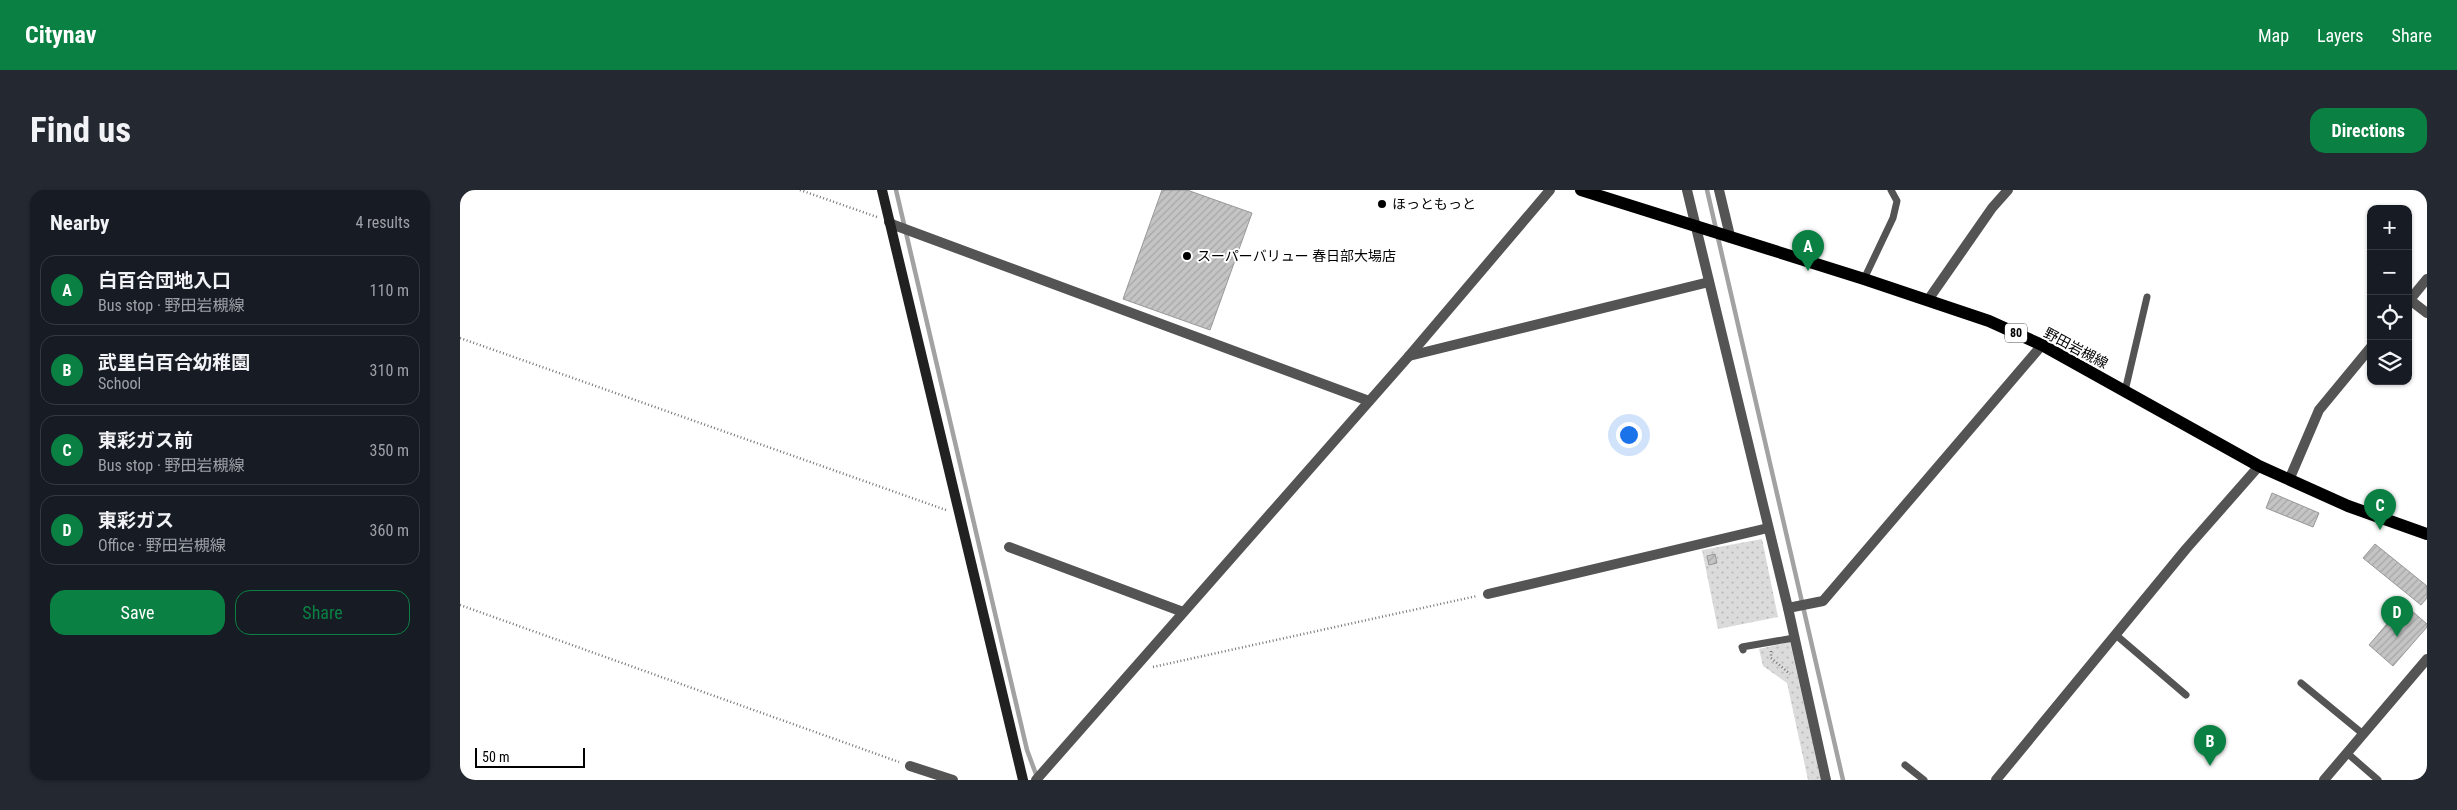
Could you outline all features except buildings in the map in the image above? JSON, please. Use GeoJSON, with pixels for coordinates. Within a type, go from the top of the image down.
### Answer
{"type":"FeatureCollection","features":[{"type":"Feature","properties":{"kind":"main road","name":"野田岩槻線"},"geometry":{"type":"LineString","coordinates":[[1581,190],[1696,225],[1989,321],[2042,345],[2259,466],[2348,506],[2427,534]]}},
{"type":"Feature","properties":{"kind":"street"},"geometry":{"type":"LineString","coordinates":[[882,190],[892,223],[1023,780]]}},
{"type":"Feature","properties":{"kind":"street"},"geometry":{"type":"LineString","coordinates":[[1040,776],[1182,612],[1409,356],[1550,190]]}},
{"type":"Feature","properties":{"kind":"street"},"geometry":{"type":"LineString","coordinates":[[1687,190],[1788,608],[1826,780]]}},
{"type":"Feature","properties":{"kind":"street"},"geometry":{"type":"LineString","coordinates":[[1719,190],[1730,236]]}},
{"type":"Feature","properties":{"kind":"street"},"geometry":{"type":"LineString","coordinates":[[1928,300],[1992,208],[2008,190]]}},
{"type":"Feature","properties":{"kind":"street"},"geometry":{"type":"LineString","coordinates":[[892,223],[1369,401]]}},
{"type":"Feature","properties":{"kind":"street"},"geometry":{"type":"LineString","coordinates":[[2412,297],[2427,279]]}},
{"type":"Feature","properties":{"kind":"street"},"geometry":{"type":"LineString","coordinates":[[1409,356],[1709,282]]}},
{"type":"Feature","properties":{"kind":"street"},"geometry":{"type":"LineString","coordinates":[[2412,303],[2427,314]]}},
{"type":"Feature","properties":{"kind":"street"},"geometry":{"type":"LineString","coordinates":[[1788,608],[1823,601],[2042,345]]}},
{"type":"Feature","properties":{"kind":"street"},"geometry":{"type":"LineString","coordinates":[[2289,480],[2318,410],[2367,352]]}},
{"type":"Feature","properties":{"kind":"street"},"geometry":{"type":"LineString","coordinates":[[1996,780],[2186,549],[2259,466]]}},
{"type":"Feature","properties":{"kind":"street"},"geometry":{"type":"LineString","coordinates":[[1488,594],[1768,528]]}},
{"type":"Feature","properties":{"kind":"street"},"geometry":{"type":"LineString","coordinates":[[1009,547],[1182,612]]}},
{"type":"Feature","properties":{"kind":"street"},"geometry":{"type":"LineString","coordinates":[[2324,780],[2427,659]]}},
{"type":"Feature","properties":{"kind":"street"},"geometry":{"type":"LineString","coordinates":[[910,766],[953,780]]}},
{"type":"Feature","properties":{"kind":"lane"},"geometry":{"type":"LineString","coordinates":[[1864,279],[1893,218],[1897,201],[1891,190]]}},
{"type":"Feature","properties":{"kind":"lane"},"geometry":{"type":"LineString","coordinates":[[2124,391],[2147,297]]}},
{"type":"Feature","properties":{"kind":"lane"},"geometry":{"type":"LineString","coordinates":[[2116,635],[2186,695]]}},
{"type":"Feature","properties":{"kind":"lane"},"geometry":{"type":"LineString","coordinates":[[1743,650],[1742,647],[1794,638]]}},
{"type":"Feature","properties":{"kind":"lane"},"geometry":{"type":"LineString","coordinates":[[2301,683],[2363,734]]}},
{"type":"Feature","properties":{"kind":"lane"},"geometry":{"type":"LineString","coordinates":[[2347,753],[2378,780]]}},
{"type":"Feature","properties":{"kind":"lane"},"geometry":{"type":"LineString","coordinates":[[1906,765],[1924,780]]}},
{"type":"Feature","properties":{"kind":"path"},"geometry":{"type":"LineString","coordinates":[[800,190],[892,223]]}},
{"type":"Feature","properties":{"kind":"path"},"geometry":{"type":"LineString","coordinates":[[460,338],[960,515]]}},
{"type":"Feature","properties":{"kind":"path"},"geometry":{"type":"LineString","coordinates":[[1130,672],[1488,594]]}},
{"type":"Feature","properties":{"kind":"path"},"geometry":{"type":"LineString","coordinates":[[460,605],[910,766]]}},
{"type":"Feature","properties":{"kind":"path"},"geometry":{"type":"LineString","coordinates":[[1770,642],[1771,658],[1790,674],[1792,681]]}},
{"type":"Feature","properties":{"kind":"shaded area"},"geometry":{"type":"Polygon","coordinates":[[[1762,539],[1778,617],[1718,629],[1702,550],[1762,539]]]}},
{"type":"Feature","properties":{"kind":"shaded area"},"geometry":{"type":"Polygon","coordinates":[[[1790,642],[1821,780],[1808,780],[1787,683],[1763,666],[1759,649],[1790,642]]]}},
{"type":"Feature","properties":{"kind":"waterway"},"geometry":{"type":"LineString","coordinates":[[896,190],[1027,750],[1037,777]]}},
{"type":"Feature","properties":{"kind":"waterway"},"geometry":{"type":"LineString","coordinates":[[1707,190],[1843,780]]}},
{"type":"Feature","properties":{"kind":"place","name":"ほっともっと"},"geometry":{"type":"Point","coordinates":[1382,204]}},
{"type":"Feature","properties":{"kind":"place","name":"スーパーバリュー 春日部大場店"},"geometry":{"type":"Point","coordinates":[1187,256]}},
{"type":"Feature","properties":{"kind":"place","name":"白百合団地入口"},"geometry":{"type":"Point","coordinates":[1808,271]}},
{"type":"Feature","properties":{"kind":"place","name":"東彩ガス前"},"geometry":{"type":"Point","coordinates":[2380,530]}},
{"type":"Feature","properties":{"kind":"place","name":"東彩ガス"},"geometry":{"type":"Point","coordinates":[2397,637]}},
{"type":"Feature","properties":{"kind":"place","name":"武里白百合幼稚園"},"geometry":{"type":"Point","coordinates":[2210,766]}}]}
